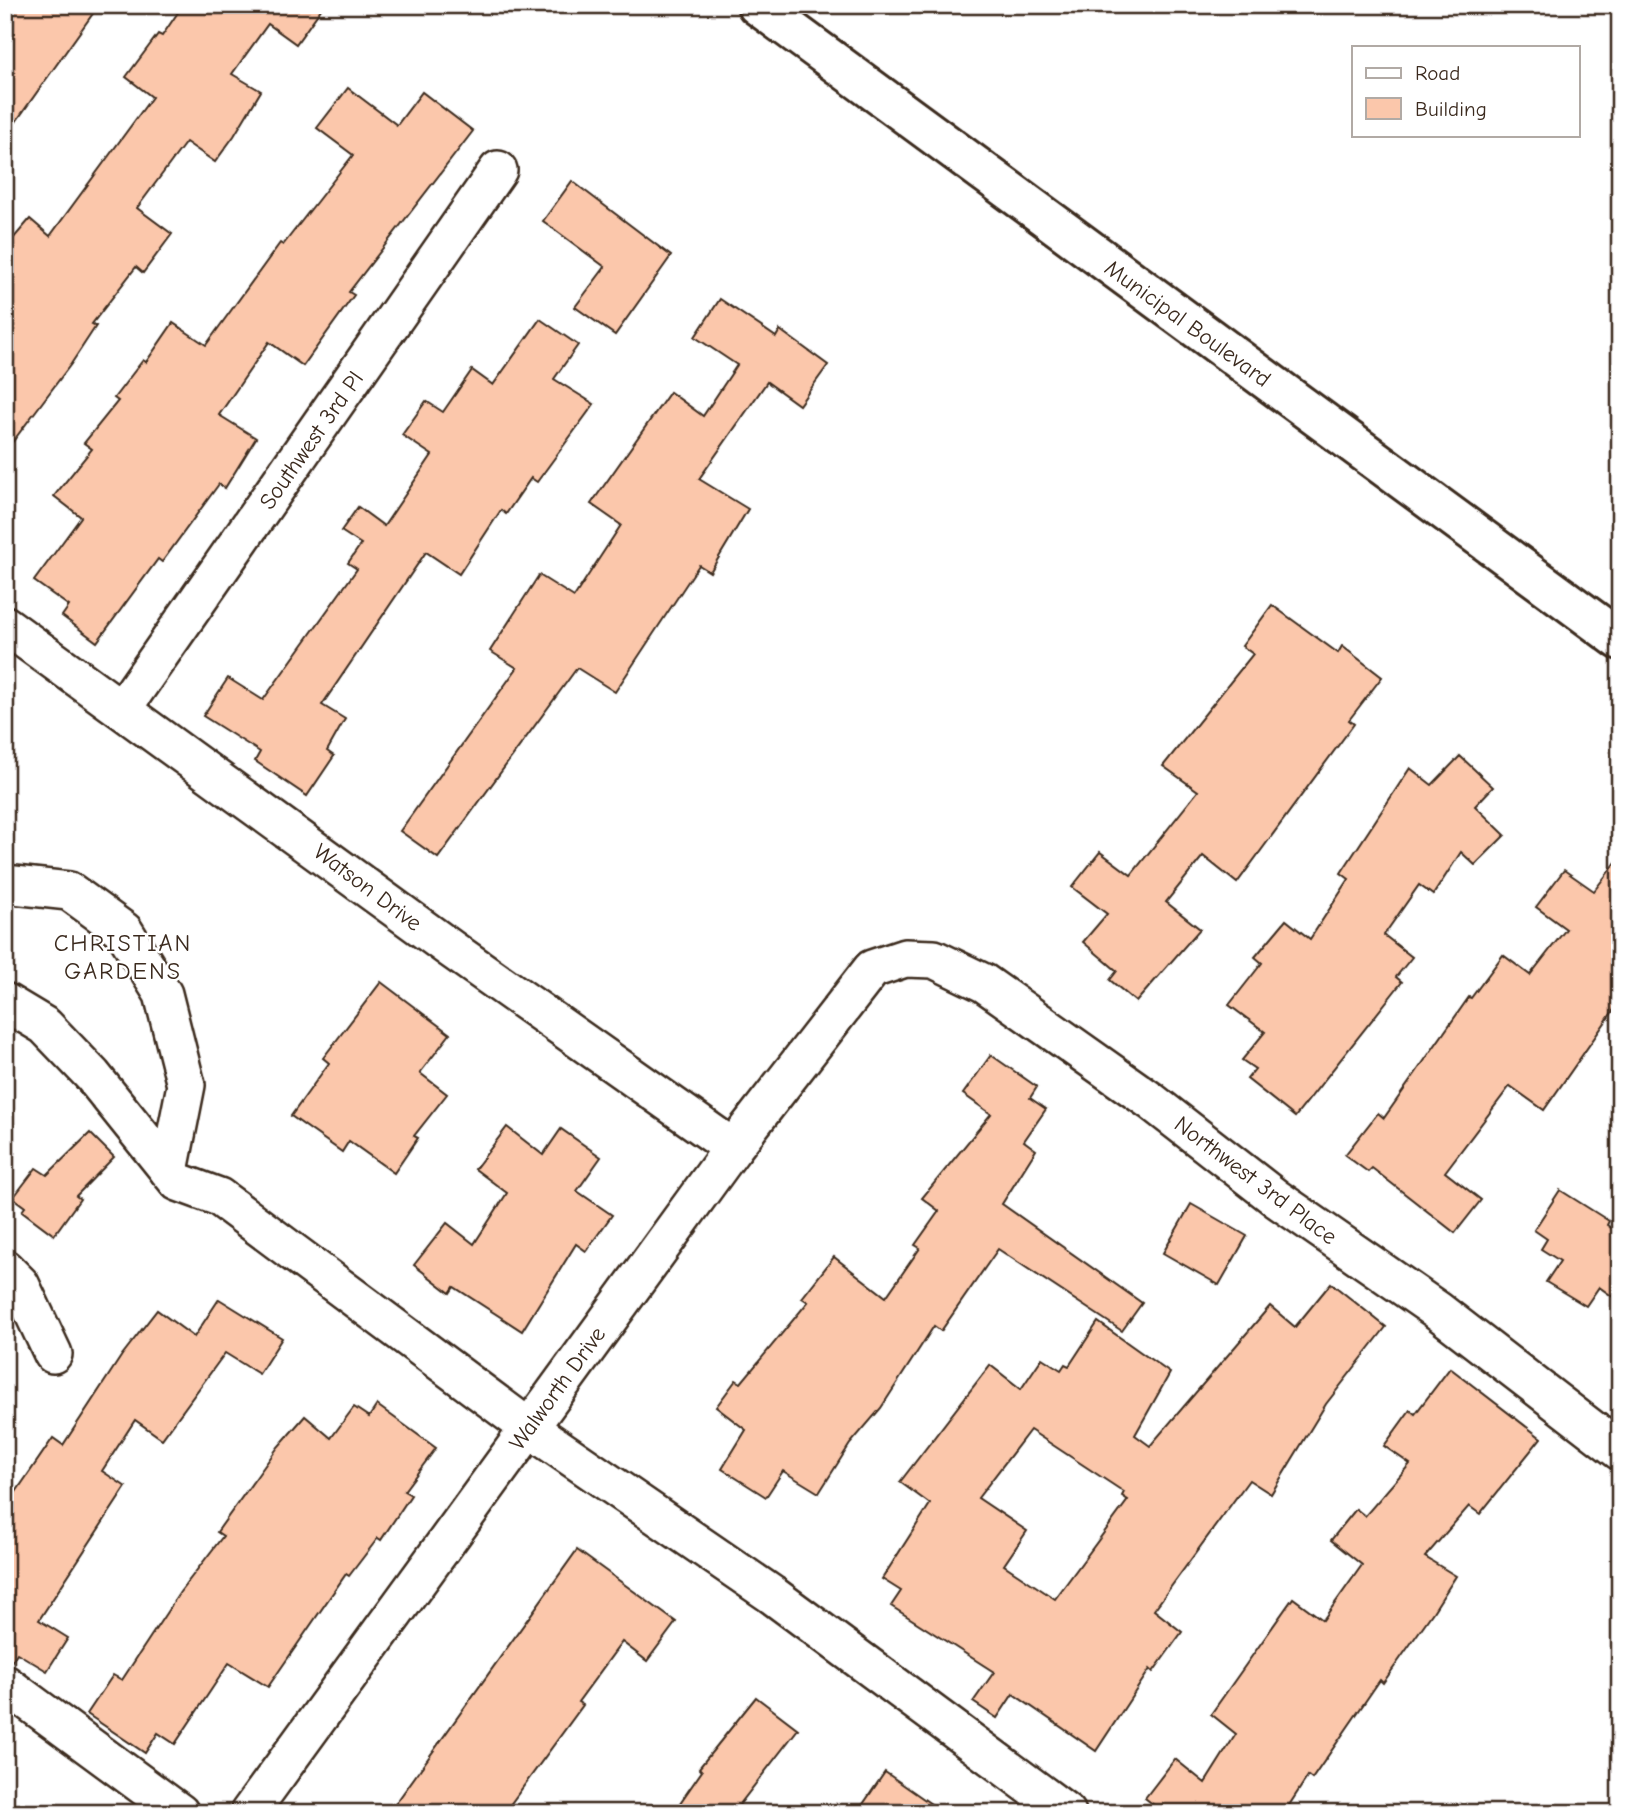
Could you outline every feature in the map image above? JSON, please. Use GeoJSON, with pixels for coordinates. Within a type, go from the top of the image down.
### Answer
{"type":"FeatureCollection","features":[{"type":"Feature","properties":{"kind":"main road","name":"Municipal Boulevard"},"geometry":{"type":"LineString","coordinates":[[757,5],[1620,640]]}},
{"type":"Feature","properties":{"kind":"street","name":"Southwest 3rd Pl"},"geometry":{"type":"LineString","coordinates":[[122,709],[498,170]]}},
{"type":"Feature","properties":{"kind":"street","name":"Watson Drive"},"geometry":{"type":"LineString","coordinates":[[5,625],[451,949],[733,1148]]}},
{"type":"Feature","properties":{"kind":"street"},"geometry":{"type":"LineString","coordinates":[[5,884],[69,891],[124,931],[163,994],[186,1086],[169,1171]]}},
{"type":"Feature","properties":{"kind":"street","name":"Northwest 3rd Place"},"geometry":{"type":"LineString","coordinates":[[872,970],[905,958],[934,959],[984,983],[1151,1101],[1277,1199],[1437,1310],[1620,1451]]}},
{"type":"Feature","properties":{"kind":"street","name":"Walworth Drive"},"geometry":{"type":"LineString","coordinates":[[249,1813],[733,1148],[872,970]]}},
{"type":"Feature","properties":{"kind":"street"},"geometry":{"type":"LineString","coordinates":[[5,1002],[44,1026],[92,1075],[178,1182],[219,1197],[528,1428],[772,1594],[1067,1813]]}},
{"type":"Feature","properties":{"kind":"street"},"geometry":{"type":"LineString","coordinates":[[5,1269],[20,1284],[53,1354]]}},
{"type":"Feature","properties":{"kind":"street"},"geometry":{"type":"LineString","coordinates":[[5,1684],[180,1813]]}},
{"type":"Feature","properties":{"kind":"building"},"geometry":{"type":"Polygon","coordinates":[[[5,5],[99,5],[5,137],[5,5]]]}},
{"type":"Feature","properties":{"kind":"building"},"geometry":{"type":"Polygon","coordinates":[[[183,5],[324,5],[296,44],[268,24],[232,74],[261,91],[234,136],[215,162],[186,142],[137,208],[172,234],[143,273],[136,267],[92,324],[96,326],[71,364],[5,452],[5,248],[30,219],[50,236],[152,97],[126,77],[158,34],[162,36],[183,5]]]}},
{"type":"Feature","properties":{"kind":"building"},"geometry":{"type":"Polygon","coordinates":[[[348,88],[397,125],[422,92],[473,131],[349,292],[354,295],[303,366],[269,342],[219,415],[256,438],[225,488],[219,484],[162,562],[158,559],[97,642],[62,616],[69,606],[34,581],[81,517],[54,496],[92,449],[84,443],[118,401],[114,398],[143,360],[146,362],[173,323],[206,345],[280,243],[283,245],[353,155],[317,128],[348,88]]]}},
{"type":"Feature","properties":{"kind":"building"},"geometry":{"type":"Polygon","coordinates":[[[572,181],[671,256],[615,335],[575,307],[605,267],[543,221],[572,181]]]}},
{"type":"Feature","properties":{"kind":"building"},"geometry":{"type":"Polygon","coordinates":[[[720,299],[776,337],[780,330],[828,365],[799,405],[767,382],[699,479],[748,509],[710,572],[699,565],[615,692],[577,668],[438,858],[400,831],[517,668],[490,651],[539,575],[574,597],[621,525],[591,504],[670,392],[703,416],[737,365],[695,337],[720,299]]]}},
{"type":"Feature","properties":{"kind":"building"},"geometry":{"type":"Polygon","coordinates":[[[540,319],[578,345],[554,379],[594,404],[537,482],[531,478],[506,514],[501,510],[459,574],[426,552],[322,705],[345,719],[327,751],[334,756],[307,796],[255,761],[260,752],[203,716],[228,678],[263,700],[357,569],[348,563],[361,544],[341,531],[358,507],[384,526],[432,455],[402,435],[426,401],[443,412],[472,370],[493,385],[540,319]]]}},
{"type":"Feature","properties":{"kind":"building"},"geometry":{"type":"Polygon","coordinates":[[[1272,605],[1338,653],[1342,646],[1382,677],[1349,720],[1354,724],[1237,883],[1203,856],[1166,902],[1200,929],[1136,1002],[1110,980],[1117,971],[1083,942],[1107,914],[1072,887],[1100,852],[1131,875],[1198,791],[1163,766],[1253,654],[1242,646],[1272,605]]]}},
{"type":"Feature","properties":{"kind":"building"},"geometry":{"type":"Polygon","coordinates":[[[1460,756],[1493,787],[1475,806],[1505,835],[1475,865],[1461,852],[1433,895],[1419,885],[1384,935],[1412,957],[1396,977],[1402,982],[1295,1117],[1247,1079],[1255,1069],[1242,1060],[1265,1032],[1229,1005],[1262,963],[1255,957],[1286,920],[1310,939],[1349,879],[1341,873],[1410,768],[1432,785],[1460,756]]]}},
{"type":"Feature","properties":{"kind":"building"},"geometry":{"type":"Polygon","coordinates":[[[1620,857],[1620,1001],[1544,1110],[1510,1086],[1445,1172],[1481,1200],[1455,1233],[1372,1168],[1368,1172],[1345,1155],[1378,1113],[1384,1118],[1469,997],[1471,998],[1503,955],[1530,975],[1566,929],[1536,907],[1564,870],[1594,891],[1620,857]]]}},
{"type":"Feature","properties":{"kind":"building"},"geometry":{"type":"Polygon","coordinates":[[[381,982],[450,1034],[420,1073],[447,1094],[414,1136],[418,1138],[394,1173],[349,1141],[342,1152],[291,1116],[329,1063],[323,1058],[381,982]]]}},
{"type":"Feature","properties":{"kind":"building"},"geometry":{"type":"Polygon","coordinates":[[[991,1055],[1037,1087],[1030,1098],[1046,1109],[1024,1141],[1036,1150],[1002,1204],[1142,1303],[1122,1331],[998,1249],[941,1331],[934,1326],[881,1408],[850,1444],[819,1493],[783,1471],[766,1497],[722,1469],[746,1430],[716,1407],[736,1380],[741,1383],[808,1302],[802,1298],[834,1257],[886,1297],[920,1248],[915,1245],[939,1211],[922,1198],[991,1114],[963,1094],[991,1055]]]}},
{"type":"Feature","properties":{"kind":"building"},"geometry":{"type":"Polygon","coordinates":[[[507,1127],[543,1155],[561,1129],[601,1157],[577,1191],[612,1215],[586,1251],[576,1244],[522,1331],[454,1287],[450,1293],[414,1265],[447,1223],[474,1244],[507,1193],[475,1169],[507,1127]]]}},
{"type":"Feature","properties":{"kind":"building"},"geometry":{"type":"Polygon","coordinates":[[[90,1133],[114,1157],[76,1196],[80,1199],[54,1235],[22,1211],[25,1207],[13,1198],[36,1168],[47,1175],[90,1133]]]}},
{"type":"Feature","properties":{"kind":"building"},"geometry":{"type":"Polygon","coordinates":[[[1560,1190],[1609,1221],[1607,1225],[1620,1234],[1620,1302],[1599,1287],[1586,1306],[1546,1282],[1560,1261],[1541,1249],[1547,1239],[1534,1230],[1560,1190]]]}},
{"type":"Feature","properties":{"kind":"building"},"geometry":{"type":"Polygon","coordinates":[[[1191,1204],[1247,1236],[1219,1285],[1163,1253],[1191,1204]]]}},
{"type":"Feature","properties":{"kind":"building"},"geometry":{"type":"Polygon","coordinates":[[[1331,1283],[1386,1327],[1326,1404],[1271,1494],[1249,1480],[1154,1610],[1182,1632],[1153,1672],[1150,1669],[1096,1751],[1013,1694],[997,1718],[973,1702],[994,1672],[891,1606],[901,1591],[882,1579],[930,1504],[900,1482],[990,1365],[1021,1389],[1042,1358],[1061,1370],[1065,1364],[1069,1366],[1098,1322],[1170,1373],[1135,1435],[1150,1446],[1270,1306],[1295,1327],[1331,1283]],[[1030,1430],[978,1498],[1027,1531],[1004,1565],[1055,1599],[1128,1500],[1122,1496],[1124,1492],[1030,1430]]]}},
{"type":"Feature","properties":{"kind":"building"},"geometry":{"type":"Polygon","coordinates":[[[219,1299],[282,1338],[259,1374],[225,1353],[162,1439],[135,1420],[102,1471],[126,1487],[39,1620],[68,1638],[47,1671],[17,1653],[10,1664],[5,1663],[5,1508],[53,1438],[63,1445],[122,1355],[157,1310],[194,1337],[219,1299]]]}},
{"type":"Feature","properties":{"kind":"building"},"geometry":{"type":"Polygon","coordinates":[[[1450,1368],[1541,1438],[1480,1514],[1469,1506],[1425,1557],[1456,1576],[1433,1612],[1383,1683],[1380,1680],[1312,1779],[1308,1776],[1284,1813],[1164,1813],[1145,1798],[1175,1759],[1205,1783],[1236,1734],[1211,1714],[1293,1598],[1323,1620],[1362,1565],[1331,1540],[1356,1509],[1365,1516],[1410,1464],[1384,1446],[1410,1410],[1415,1414],[1450,1368]]]}},
{"type":"Feature","properties":{"kind":"building"},"geometry":{"type":"Polygon","coordinates":[[[377,1405],[436,1448],[404,1491],[411,1495],[381,1540],[378,1538],[349,1576],[346,1574],[268,1687],[229,1663],[175,1744],[158,1733],[145,1753],[87,1714],[113,1675],[122,1680],[180,1592],[223,1536],[217,1532],[278,1447],[305,1416],[331,1438],[354,1407],[369,1417],[377,1405]]]}},
{"type":"Feature","properties":{"kind":"building"},"geometry":{"type":"Polygon","coordinates":[[[577,1550],[676,1622],[647,1661],[622,1642],[578,1702],[583,1705],[504,1813],[389,1813],[577,1550]]]}},
{"type":"Feature","properties":{"kind":"building"},"geometry":{"type":"Polygon","coordinates":[[[756,1697],[798,1729],[733,1813],[673,1813],[702,1771],[699,1768],[756,1697]]]}},
{"type":"Feature","properties":{"kind":"building"},"geometry":{"type":"Polygon","coordinates":[[[885,1772],[944,1813],[857,1813],[885,1772]]]}},
{"type":"Feature","properties":{"kind":"district","name":"CHRISTIAN GARDENS"},"geometry":{"type":"Point","coordinates":[123,957]}}]}
